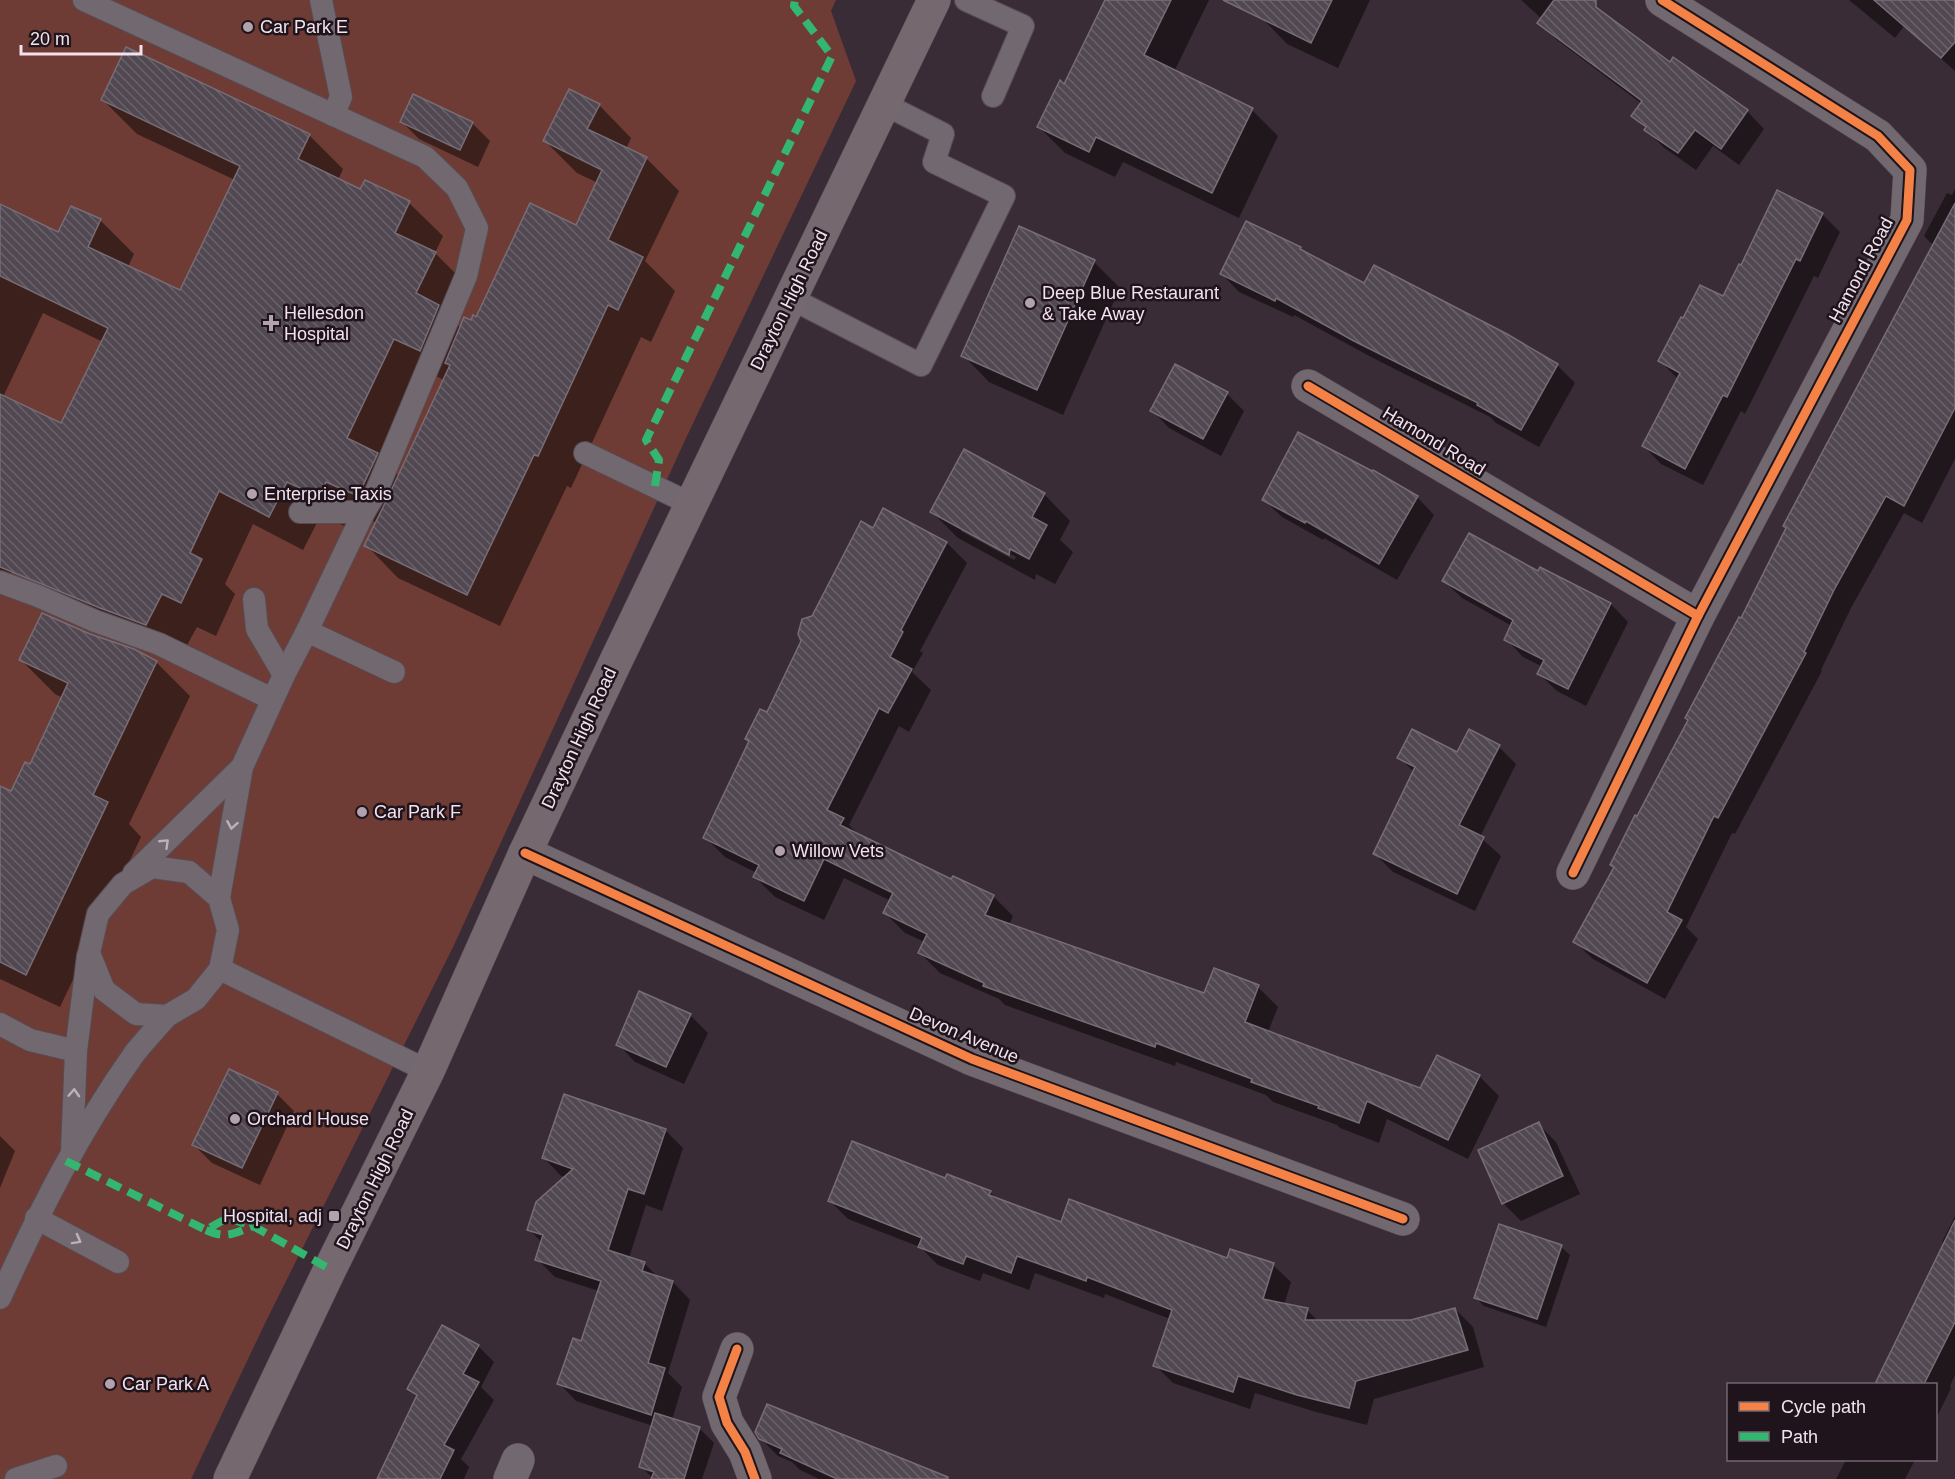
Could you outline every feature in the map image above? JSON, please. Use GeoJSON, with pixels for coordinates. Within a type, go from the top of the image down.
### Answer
{"type":"FeatureCollection","features":[{"type":"Feature","properties":{"kind":"main road","name":"Drayton High Road"},"geometry":{"type":"LineString","coordinates":[[230,1479],[428,1071],[525,853],[934,0]]}},
{"type":"Feature","properties":{"kind":"street","name":"Hamond Road"},"geometry":{"type":"LineString","coordinates":[[1573,873],[1698,616],[1907,220],[1910,170],[1878,136],[1662,0]]}},
{"type":"Feature","properties":{"kind":"street","name":"Hamond Road"},"geometry":{"type":"LineString","coordinates":[[1308,386],[1698,616]]}},
{"type":"Feature","properties":{"kind":"street","name":"Devon Avenue"},"geometry":{"type":"LineString","coordinates":[[525,853],[972,1059],[1403,1219]]}},
{"type":"Feature","properties":{"kind":"street"},"geometry":{"type":"LineString","coordinates":[[737,1349],[719,1397],[727,1423],[745,1452],[755,1479]]}},
{"type":"Feature","properties":{"kind":"lane"},"geometry":{"type":"LineString","coordinates":[[0,1298],[36,1218],[72,1151],[135,1053],[167,1016],[196,999],[220,969],[228,930],[219,898],[243,767],[272,699],[376,492],[466,276],[477,228],[457,188],[425,157],[84,0]]}},
{"type":"Feature","properties":{"kind":"lane"},"geometry":{"type":"LineString","coordinates":[[321,0],[341,97],[333,115]]}},
{"type":"Feature","properties":{"kind":"lane"},"geometry":{"type":"LineString","coordinates":[[966,0],[1023,26],[993,96]]}},
{"type":"Feature","properties":{"kind":"lane"},"geometry":{"type":"LineString","coordinates":[[790,298],[921,365],[1004,196],[934,162],[943,134],[884,104]]}},
{"type":"Feature","properties":{"kind":"lane"},"geometry":{"type":"LineString","coordinates":[[585,453],[691,504]]}},
{"type":"Feature","properties":{"kind":"lane"},"geometry":{"type":"LineString","coordinates":[[300,512],[364,512]]}},
{"type":"Feature","properties":{"kind":"lane"},"geometry":{"type":"LineString","coordinates":[[0,582],[95,621],[159,644],[272,699]]}},
{"type":"Feature","properties":{"kind":"lane"},"geometry":{"type":"LineString","coordinates":[[254,599],[256,630],[284,675]]}},
{"type":"Feature","properties":{"kind":"lane"},"geometry":{"type":"LineString","coordinates":[[307,631],[394,672]]}},
{"type":"Feature","properties":{"kind":"lane"},"geometry":{"type":"LineString","coordinates":[[72,1151],[76,1051],[89,954],[98,914],[123,884],[243,767]]}},
{"type":"Feature","properties":{"kind":"lane"},"geometry":{"type":"LineString","coordinates":[[123,884],[152,867],[189,872],[219,898]]}},
{"type":"Feature","properties":{"kind":"lane"},"geometry":{"type":"LineString","coordinates":[[89,954],[104,990],[136,1014],[167,1016]]}},
{"type":"Feature","properties":{"kind":"lane"},"geometry":{"type":"LineString","coordinates":[[220,969],[428,1071]]}},
{"type":"Feature","properties":{"kind":"lane"},"geometry":{"type":"LineString","coordinates":[[0,1024],[30,1040],[76,1051]]}},
{"type":"Feature","properties":{"kind":"lane"},"geometry":{"type":"LineString","coordinates":[[36,1218],[118,1262]]}},
{"type":"Feature","properties":{"kind":"lane"},"geometry":{"type":"LineString","coordinates":[[16,1479],[56,1466]]}},
{"type":"Feature","properties":{"kind":"shaded area"},"geometry":{"type":"Polygon","coordinates":[[[0,0],[836,0],[831,11],[856,81],[686,438],[454,945],[269,1315],[191,1479],[0,1479],[0,0]]]}},
{"type":"Feature","properties":{"kind":"building"},"geometry":{"type":"Polygon","coordinates":[[[1105,0],[1171,0],[1144,55],[1253,108],[1212,193],[1096,137],[1089,152],[1037,127],[1060,80],[1064,84],[1105,0]]]}},
{"type":"Feature","properties":{"kind":"building"},"geometry":{"type":"Polygon","coordinates":[[[1223,0],[1332,0],[1311,43],[1223,0]]]}},
{"type":"Feature","properties":{"kind":"building"},"geometry":{"type":"Polygon","coordinates":[[[1554,0],[1596,0],[1596,7],[1670,62],[1673,57],[1748,110],[1721,149],[1695,130],[1678,153],[1644,130],[1646,127],[1631,116],[1642,101],[1537,23],[1554,0]]]}},
{"type":"Feature","properties":{"kind":"building"},"geometry":{"type":"Polygon","coordinates":[[[1874,0],[1955,0],[1955,42],[1941,58],[1874,0]]]}},
{"type":"Feature","properties":{"kind":"building","name":"Hellesdon Hospital"},"geometry":{"type":"Polygon","coordinates":[[[126,47],[310,134],[298,159],[360,189],[365,180],[410,201],[395,233],[436,252],[416,293],[439,305],[420,351],[394,339],[347,438],[378,453],[358,496],[326,482],[319,497],[287,482],[269,517],[219,491],[190,553],[202,559],[181,603],[162,594],[146,625],[0,567],[0,394],[61,423],[108,328],[0,276],[0,204],[58,232],[71,206],[101,219],[88,247],[180,290],[240,166],[101,100],[126,47]]]}},
{"type":"Feature","properties":{"kind":"building"},"geometry":{"type":"Polygon","coordinates":[[[569,89],[600,104],[587,129],[647,157],[608,240],[643,257],[618,310],[608,305],[538,456],[534,455],[467,595],[364,546],[450,365],[445,363],[464,317],[471,320],[473,315],[476,317],[530,203],[576,225],[602,170],[543,141],[569,89]]]}},
{"type":"Feature","properties":{"kind":"building"},"geometry":{"type":"Polygon","coordinates":[[[413,94],[473,122],[460,150],[400,122],[413,94]]]}},
{"type":"Feature","properties":{"kind":"building"},"geometry":{"type":"Polygon","coordinates":[[[1777,190],[1823,213],[1800,261],[1796,259],[1727,397],[1723,395],[1685,469],[1642,446],[1680,373],[1658,361],[1700,285],[1723,296],[1739,264],[1741,265],[1777,190]]]}},
{"type":"Feature","properties":{"kind":"building"},"geometry":{"type":"Polygon","coordinates":[[[1955,203],[1955,408],[1904,506],[1886,496],[1834,590],[1804,652],[1806,653],[1718,818],[1714,816],[1667,912],[1682,920],[1647,983],[1573,942],[1614,867],[1610,865],[1635,815],[1637,816],[1688,720],[1685,718],[1739,617],[1741,618],[1786,528],[1783,526],[1955,203]]]}},
{"type":"Feature","properties":{"kind":"building"},"geometry":{"type":"Polygon","coordinates":[[[1246,221],[1301,247],[1300,249],[1364,283],[1374,265],[1507,334],[1558,364],[1521,430],[1477,405],[1478,403],[1354,341],[1276,298],[1275,301],[1220,274],[1246,221]]]}},
{"type":"Feature","properties":{"kind":"building","name":"Deep Blue Restaurant & Take Away"},"geometry":{"type":"Polygon","coordinates":[[[1019,226],[1095,260],[1037,390],[961,356],[1019,226]]]}},
{"type":"Feature","properties":{"kind":"building"},"geometry":{"type":"Polygon","coordinates":[[[1175,364],[1228,392],[1203,439],[1150,411],[1175,364]]]}},
{"type":"Feature","properties":{"kind":"building"},"geometry":{"type":"Polygon","coordinates":[[[1298,432],[1418,496],[1379,564],[1306,521],[1305,523],[1262,500],[1298,432]]]}},
{"type":"Feature","properties":{"kind":"building"},"geometry":{"type":"Polygon","coordinates":[[[964,449],[1045,493],[1032,517],[1047,525],[1029,559],[1010,549],[1009,555],[930,512],[964,449]]]}},
{"type":"Feature","properties":{"kind":"building"},"geometry":{"type":"Polygon","coordinates":[[[883,508],[947,542],[901,630],[903,632],[890,657],[912,669],[888,713],[879,708],[827,810],[844,818],[840,825],[951,879],[953,876],[994,895],[985,915],[1204,993],[1214,968],[1259,985],[1245,1022],[1420,1088],[1437,1055],[1480,1075],[1448,1140],[1367,1101],[1359,1123],[1156,1043],[1155,1047],[983,986],[984,983],[918,953],[927,934],[883,913],[893,893],[824,859],[804,901],[753,877],[759,865],[703,838],[749,741],[745,739],[760,709],[767,712],[801,641],[798,634],[802,619],[812,616],[861,521],[873,528],[883,508]]]}},
{"type":"Feature","properties":{"kind":"building"},"geometry":{"type":"Polygon","coordinates":[[[1469,533],[1538,571],[1540,567],[1611,603],[1568,689],[1537,674],[1544,660],[1504,640],[1513,620],[1442,581],[1469,533]]]}},
{"type":"Feature","properties":{"kind":"building"},"geometry":{"type":"Polygon","coordinates":[[[42,613],[90,634],[134,649],[157,661],[93,795],[108,802],[26,975],[0,962],[0,786],[11,791],[25,762],[30,764],[68,683],[19,660],[42,613]]]}},
{"type":"Feature","properties":{"kind":"building"},"geometry":{"type":"Polygon","coordinates":[[[1412,729],[1457,752],[1469,729],[1500,745],[1459,825],[1484,837],[1457,894],[1373,854],[1415,767],[1397,758],[1412,729]]]}},
{"type":"Feature","properties":{"kind":"building"},"geometry":{"type":"Polygon","coordinates":[[[639,991],[691,1014],[666,1067],[616,1045],[639,991]]]}},
{"type":"Feature","properties":{"kind":"building","name":"Orchard House"},"geometry":{"type":"Polygon","coordinates":[[[229,1069],[278,1092],[242,1168],[192,1145],[229,1069]]]}},
{"type":"Feature","properties":{"kind":"building"},"geometry":{"type":"Polygon","coordinates":[[[564,1094],[666,1129],[644,1194],[628,1189],[608,1250],[645,1262],[642,1271],[673,1281],[648,1363],[665,1368],[651,1415],[557,1384],[573,1338],[581,1341],[601,1281],[535,1260],[543,1235],[527,1230],[536,1202],[573,1169],[542,1158],[564,1094]]]}},
{"type":"Feature","properties":{"kind":"building"},"geometry":{"type":"Polygon","coordinates":[[[1539,1122],[1563,1176],[1502,1204],[1478,1150],[1539,1122]]]}},
{"type":"Feature","properties":{"kind":"building"},"geometry":{"type":"Polygon","coordinates":[[[852,1141],[945,1178],[947,1174],[991,1191],[989,1195],[1061,1222],[1069,1199],[1227,1258],[1230,1249],[1274,1263],[1263,1299],[1308,1308],[1305,1320],[1411,1320],[1455,1308],[1468,1350],[1356,1381],[1349,1408],[1297,1395],[1238,1376],[1233,1392],[1153,1366],[1172,1310],[1087,1277],[1086,1281],[1017,1256],[1011,1273],[966,1256],[963,1264],[918,1247],[922,1238],[828,1201],[852,1141]]]}},
{"type":"Feature","properties":{"kind":"building"},"geometry":{"type":"Polygon","coordinates":[[[1955,1220],[1955,1322],[1924,1383],[1875,1383],[1955,1220]]]}},
{"type":"Feature","properties":{"kind":"building"},"geometry":{"type":"Polygon","coordinates":[[[1499,1224],[1562,1245],[1537,1319],[1474,1298],[1499,1224]]]}},
{"type":"Feature","properties":{"kind":"building"},"geometry":{"type":"Polygon","coordinates":[[[442,1325],[479,1345],[463,1374],[479,1382],[444,1445],[454,1450],[440,1479],[377,1479],[417,1395],[407,1389],[442,1325]]]}},
{"type":"Feature","properties":{"kind":"building"},"geometry":{"type":"Polygon","coordinates":[[[767,1404],[948,1477],[948,1479],[837,1479],[780,1453],[782,1449],[759,1439],[755,1432],[767,1404]]]}},
{"type":"Feature","properties":{"kind":"building"},"geometry":{"type":"Polygon","coordinates":[[[655,1413],[700,1427],[684,1479],[651,1479],[654,1472],[639,1467],[655,1413]]]}},
{"type":"Feature","properties":{"kind":"marked path"},"geometry":{"type":"LineString","coordinates":[[655,486],[659,460],[646,440],[832,56],[794,6],[795,0]]}},
{"type":"Feature","properties":{"kind":"marked path"},"geometry":{"type":"LineString","coordinates":[[66,1161],[206,1230],[227,1218],[253,1226],[330,1269]]}},
{"type":"Feature","properties":{"kind":"marked path"},"geometry":{"type":"LineString","coordinates":[[206,1230],[224,1235],[253,1226]]}},
{"type":"Feature","properties":{"kind":"cycle path"},"geometry":{"type":"LineString","coordinates":[[1573,873],[1698,616],[1907,220],[1910,170],[1878,136],[1662,0]]}},
{"type":"Feature","properties":{"kind":"cycle path"},"geometry":{"type":"LineString","coordinates":[[1308,386],[1698,616]]}},
{"type":"Feature","properties":{"kind":"cycle path"},"geometry":{"type":"LineString","coordinates":[[525,853],[972,1059],[1403,1219]]}},
{"type":"Feature","properties":{"kind":"cycle path"},"geometry":{"type":"LineString","coordinates":[[737,1349],[719,1397],[727,1423],[745,1452],[755,1479]]}},
{"type":"Feature","properties":{"kind":"place","name":"Car Park E"},"geometry":{"type":"Point","coordinates":[248,27]}},
{"type":"Feature","properties":{"kind":"place","name":"Deep Blue Restaurant & Take Away"},"geometry":{"type":"Point","coordinates":[1030,303]}},
{"type":"Feature","properties":{"kind":"place","name":"Hellesdon Hospital"},"geometry":{"type":"Point","coordinates":[271,323]}},
{"type":"Feature","properties":{"kind":"place","name":"Enterprise Taxis"},"geometry":{"type":"Point","coordinates":[252,494]}},
{"type":"Feature","properties":{"kind":"place","name":"Car Park F"},"geometry":{"type":"Point","coordinates":[362,812]}},
{"type":"Feature","properties":{"kind":"place","name":"Willow Vets"},"geometry":{"type":"Point","coordinates":[780,851]}},
{"type":"Feature","properties":{"kind":"place","name":"Orchard House"},"geometry":{"type":"Point","coordinates":[235,1119]}},
{"type":"Feature","properties":{"kind":"place","name":"Hospital, adj"},"geometry":{"type":"Point","coordinates":[334,1216]}},
{"type":"Feature","properties":{"kind":"place","name":"Car Park A"},"geometry":{"type":"Point","coordinates":[110,1384]}}]}
